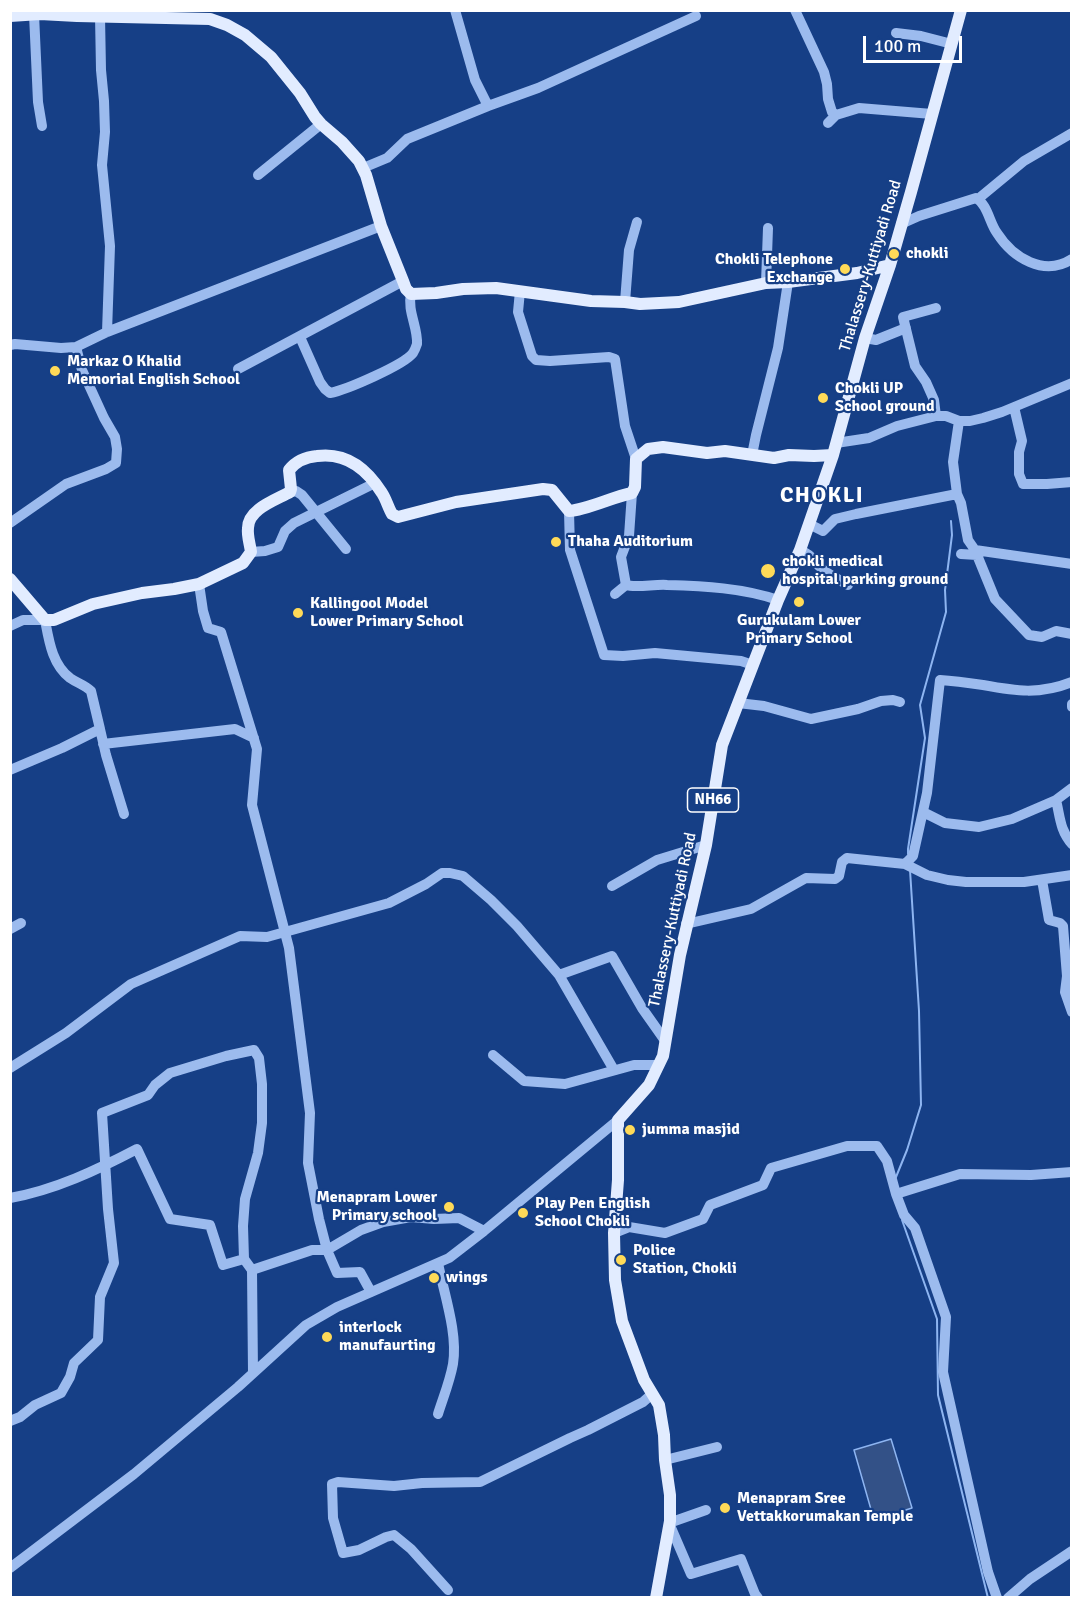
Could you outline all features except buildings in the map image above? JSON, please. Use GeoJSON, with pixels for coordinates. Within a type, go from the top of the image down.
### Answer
{"type":"FeatureCollection","features":[{"type":"Feature","properties":{"kind":"main road","name":"Thalassery-Kuttiyadi Road"},"geometry":{"type":"LineString","coordinates":[[618,1120],[649,1085],[663,1056],[686,924],[706,845],[722,746],[778,600],[800,550],[835,449],[865,338],[890,265],[961,10]]}},
{"type":"Feature","properties":{"kind":"main road"},"geometry":{"type":"LineString","coordinates":[[10,16],[51,12],[100,16],[193,14],[227,25],[245,34],[271,57],[321,124],[353,153],[363,168],[381,226],[406,289],[411,294],[496,288],[591,301],[639,304],[680,302],[766,283],[857,273],[890,265]]}},
{"type":"Feature","properties":{"kind":"main road"},"geometry":{"type":"LineString","coordinates":[[10,579],[45,620],[54,620],[93,604],[198,584],[243,563],[251,552],[248,529],[252,516],[290,492],[289,470],[294,464],[317,456],[335,455],[357,465],[375,483],[392,514],[398,517],[456,502],[543,489],[552,490],[569,511],[576,511],[622,495],[632,494],[635,486],[636,459],[648,450],[663,447],[707,453],[725,451],[774,459],[789,455],[814,456],[835,449]]}},
{"type":"Feature","properties":{"kind":"main road"},"geometry":{"type":"LineString","coordinates":[[618,1120],[618,1180],[614,1233],[615,1280],[622,1321],[644,1380],[659,1405],[670,1495],[669,1523],[656,1598]]}},
{"type":"Feature","properties":{"kind":"street"},"geometry":{"type":"LineString","coordinates":[[455,10],[475,80],[488,106]]}},
{"type":"Feature","properties":{"kind":"street"},"geometry":{"type":"LineString","coordinates":[[795,10],[824,72],[828,99],[832,112],[836,115]]}},
{"type":"Feature","properties":{"kind":"street"},"geometry":{"type":"LineString","coordinates":[[33,14],[38,102],[42,126]]}},
{"type":"Feature","properties":{"kind":"street"},"geometry":{"type":"LineString","coordinates":[[100,16],[105,132],[102,165],[110,246],[107,332]]}},
{"type":"Feature","properties":{"kind":"street"},"geometry":{"type":"LineString","coordinates":[[363,168],[387,159],[407,139],[538,88],[696,16]]}},
{"type":"Feature","properties":{"kind":"street"},"geometry":{"type":"LineString","coordinates":[[896,33],[921,36],[952,44]]}},
{"type":"Feature","properties":{"kind":"street"},"geometry":{"type":"LineString","coordinates":[[828,123],[836,115],[859,108],[932,114]]}},
{"type":"Feature","properties":{"kind":"street"},"geometry":{"type":"LineString","coordinates":[[258,175],[321,124]]}},
{"type":"Feature","properties":{"kind":"street"},"geometry":{"type":"LineString","coordinates":[[978,199],[1024,160],[1071,133]]}},
{"type":"Feature","properties":{"kind":"street"},"geometry":{"type":"LineString","coordinates":[[901,224],[973,198],[978,199],[983,204],[998,234],[1012,250],[1032,264],[1048,267],[1062,265],[1071,260]]}},
{"type":"Feature","properties":{"kind":"street"},"geometry":{"type":"LineString","coordinates":[[625,302],[629,250],[637,222]]}},
{"type":"Feature","properties":{"kind":"street"},"geometry":{"type":"LineString","coordinates":[[10,345],[76,347],[107,332],[381,226]]}},
{"type":"Feature","properties":{"kind":"street"},"geometry":{"type":"LineString","coordinates":[[766,283],[768,228]]}},
{"type":"Feature","properties":{"kind":"street"},"geometry":{"type":"LineString","coordinates":[[238,369],[403,281]]}},
{"type":"Feature","properties":{"kind":"street"},"geometry":{"type":"LineString","coordinates":[[752,455],[778,348],[788,282]]}},
{"type":"Feature","properties":{"kind":"street"},"geometry":{"type":"LineString","coordinates":[[520,291],[518,312],[532,356],[536,360],[609,357],[615,359],[625,426],[636,459]]}},
{"type":"Feature","properties":{"kind":"street"},"geometry":{"type":"LineString","coordinates":[[300,337],[320,382],[330,393],[336,392],[372,377],[415,352],[416,338],[410,308],[411,294]]}},
{"type":"Feature","properties":{"kind":"street"},"geometry":{"type":"LineString","coordinates":[[936,308],[903,317],[915,366],[934,400],[936,416]]}},
{"type":"Feature","properties":{"kind":"street"},"geometry":{"type":"LineString","coordinates":[[865,338],[876,340],[906,328]]}},
{"type":"Feature","properties":{"kind":"street"},"geometry":{"type":"LineString","coordinates":[[10,523],[66,484],[116,463],[115,437],[82,370],[76,347]]}},
{"type":"Feature","properties":{"kind":"street"},"geometry":{"type":"LineString","coordinates":[[835,449],[897,426],[936,416],[946,416],[959,421],[983,418],[1071,383]]}},
{"type":"Feature","properties":{"kind":"street"},"geometry":{"type":"LineString","coordinates":[[318,395],[336,392]]}},
{"type":"Feature","properties":{"kind":"street"},"geometry":{"type":"LineString","coordinates":[[1014,407],[1022,441],[1019,452],[1019,474],[1023,484],[1071,482]]}},
{"type":"Feature","properties":{"kind":"street"},"geometry":{"type":"LineString","coordinates":[[959,421],[952,462],[957,494],[961,502],[968,540],[976,553],[995,599],[1029,635],[1042,637],[1056,631],[1071,634]]}},
{"type":"Feature","properties":{"kind":"street"},"geometry":{"type":"LineString","coordinates":[[251,552],[278,547],[285,531],[294,524],[375,483]]}},
{"type":"Feature","properties":{"kind":"street"},"geometry":{"type":"LineString","coordinates":[[290,492],[296,491],[302,495],[346,549]]}},
{"type":"Feature","properties":{"kind":"street"},"geometry":{"type":"LineString","coordinates":[[626,585],[621,557],[629,536],[632,494]]}},
{"type":"Feature","properties":{"kind":"street"},"geometry":{"type":"LineString","coordinates":[[809,524],[823,531],[835,519],[856,513],[957,494]]}},
{"type":"Feature","properties":{"kind":"street"},"geometry":{"type":"LineString","coordinates":[[569,511],[570,550],[604,656],[655,653],[741,661],[753,665]]}},
{"type":"Feature","properties":{"kind":"street"},"geometry":{"type":"LineString","coordinates":[[800,550],[814,558],[818,565],[827,572],[848,585]]}},
{"type":"Feature","properties":{"kind":"street"},"geometry":{"type":"LineString","coordinates":[[961,554],[976,553],[1071,564]]}},
{"type":"Feature","properties":{"kind":"street"},"geometry":{"type":"LineString","coordinates":[[198,584],[208,628],[221,632],[257,748],[252,805],[289,948],[310,1113],[308,1163],[319,1219],[327,1250],[337,1273],[360,1272],[371,1292]]}},
{"type":"Feature","properties":{"kind":"street"},"geometry":{"type":"LineString","coordinates":[[615,594],[626,585]]}},
{"type":"Feature","properties":{"kind":"street"},"geometry":{"type":"LineString","coordinates":[[626,585],[720,588],[778,600]]}},
{"type":"Feature","properties":{"kind":"street"},"geometry":{"type":"LineString","coordinates":[[10,626],[22,620],[45,620],[54,658],[69,677],[91,691],[103,744],[124,814]]}},
{"type":"Feature","properties":{"kind":"street"},"geometry":{"type":"LineString","coordinates":[[905,864],[913,856],[927,793],[940,680],[1021,692],[1061,686],[1071,682]]}},
{"type":"Feature","properties":{"kind":"street"},"geometry":{"type":"LineString","coordinates":[[738,703],[764,706],[811,719],[858,709],[881,701],[900,702]]}},
{"type":"Feature","properties":{"kind":"street"},"geometry":{"type":"LineString","coordinates":[[10,770],[100,729]]}},
{"type":"Feature","properties":{"kind":"street"},"geometry":{"type":"LineString","coordinates":[[103,744],[235,729],[254,738]]}},
{"type":"Feature","properties":{"kind":"street"},"geometry":{"type":"LineString","coordinates":[[923,812],[945,823],[980,827],[1012,819],[1056,800],[1071,788]]}},
{"type":"Feature","properties":{"kind":"street"},"geometry":{"type":"LineString","coordinates":[[1056,800],[1061,827],[1071,844]]}},
{"type":"Feature","properties":{"kind":"street"},"geometry":{"type":"LineString","coordinates":[[612,886],[657,861],[706,845]]}},
{"type":"Feature","properties":{"kind":"street"},"geometry":{"type":"LineString","coordinates":[[686,924],[751,909],[806,878],[835,879],[839,876],[843,862],[847,858],[905,864],[927,875],[948,880],[1007,883],[1071,875]]}},
{"type":"Feature","properties":{"kind":"street"},"geometry":{"type":"LineString","coordinates":[[10,1068],[66,1033],[131,984],[240,936],[267,937],[389,903],[442,873],[450,873],[463,876],[491,900],[518,926],[559,975],[614,1070]]}},
{"type":"Feature","properties":{"kind":"street"},"geometry":{"type":"LineString","coordinates":[[1042,880],[1049,920],[1063,926],[1067,976],[1065,992],[1071,1012]]}},
{"type":"Feature","properties":{"kind":"street"},"geometry":{"type":"LineString","coordinates":[[10,929],[21,923]]}},
{"type":"Feature","properties":{"kind":"street"},"geometry":{"type":"LineString","coordinates":[[559,975],[612,956],[642,1008],[666,1042]]}},
{"type":"Feature","properties":{"kind":"street"},"geometry":{"type":"LineString","coordinates":[[10,1421],[20,1417],[35,1405],[61,1393],[70,1377],[74,1363],[98,1340],[99,1297],[114,1263],[102,1113],[148,1095],[155,1085],[170,1073],[254,1050],[259,1058],[262,1084],[262,1124],[258,1154],[245,1199],[243,1226],[244,1259],[252,1270],[253,1373]]}},
{"type":"Feature","properties":{"kind":"street"},"geometry":{"type":"LineString","coordinates":[[493,1055],[524,1081],[565,1084],[634,1065],[659,1065]]}},
{"type":"Feature","properties":{"kind":"street"},"geometry":{"type":"LineString","coordinates":[[10,1568],[134,1474],[306,1325],[371,1292],[449,1258],[618,1120]]}},
{"type":"Feature","properties":{"kind":"street"},"geometry":{"type":"LineString","coordinates":[[614,1233],[629,1227],[665,1233],[703,1219],[710,1205],[764,1185],[771,1168],[847,1146],[877,1146],[887,1161],[904,1215],[915,1228],[946,1317],[943,1372],[988,1572],[997,1598]]}},
{"type":"Feature","properties":{"kind":"street"},"geometry":{"type":"LineString","coordinates":[[10,1198],[33,1194],[105,1166],[137,1149],[170,1219],[210,1226],[223,1265],[244,1259]]}},
{"type":"Feature","properties":{"kind":"street"},"geometry":{"type":"LineString","coordinates":[[896,1192],[960,1174],[1030,1175],[1071,1172]]}},
{"type":"Feature","properties":{"kind":"street"},"geometry":{"type":"LineString","coordinates":[[252,1270],[312,1250],[327,1250],[368,1227],[411,1217],[459,1218],[484,1231]]}},
{"type":"Feature","properties":{"kind":"street"},"geometry":{"type":"LineString","coordinates":[[438,1263],[454,1348],[453,1366],[438,1414]]}},
{"type":"Feature","properties":{"kind":"street"},"geometry":{"type":"LineString","coordinates":[[448,1590],[411,1549],[394,1535],[358,1550],[343,1553],[333,1518],[332,1484],[338,1482],[394,1486],[480,1482],[597,1426],[643,1402],[652,1394]]}},
{"type":"Feature","properties":{"kind":"street"},"geometry":{"type":"LineString","coordinates":[[664,1460],[717,1447]]}},
{"type":"Feature","properties":{"kind":"street"},"geometry":{"type":"LineString","coordinates":[[706,1510],[669,1523],[691,1574],[741,1558],[754,1594],[758,1598]]}},
{"type":"Feature","properties":{"kind":"street"},"geometry":{"type":"LineString","coordinates":[[1008,1598],[1030,1579],[1071,1551]]}},
{"type":"Feature","properties":{"kind":"water"},"geometry":{"type":"Polygon","coordinates":[[[891,1439],[912,1508],[874,1520],[854,1450],[891,1439]]]}},
{"type":"Feature","properties":{"kind":"waterway"},"geometry":{"type":"LineString","coordinates":[[908,854],[925,738],[920,705],[946,612],[945,590],[952,535],[951,521]]}},
{"type":"Feature","properties":{"kind":"waterway"},"geometry":{"type":"LineString","coordinates":[[896,1177],[921,1105],[919,1011],[910,870]]}},
{"type":"Feature","properties":{"kind":"waterway"},"geometry":{"type":"LineString","coordinates":[[902,1220],[937,1319],[938,1395],[988,1598]]}},
{"type":"Feature","properties":{"kind":"place","name":"chokli"},"geometry":{"type":"Point","coordinates":[894,254]}},
{"type":"Feature","properties":{"kind":"place","name":"Chokli Telephone Exchange"},"geometry":{"type":"Point","coordinates":[845,269]}},
{"type":"Feature","properties":{"kind":"place","name":"Markaz O Khalid Memorial English School"},"geometry":{"type":"Point","coordinates":[55,371]}},
{"type":"Feature","properties":{"kind":"place","name":"Chokli UP School ground"},"geometry":{"type":"Point","coordinates":[823,398]}},
{"type":"Feature","properties":{"kind":"place","name":"Thaha Auditorium"},"geometry":{"type":"Point","coordinates":[556,542]}},
{"type":"Feature","properties":{"kind":"place","name":"chokli medical hospital parking ground"},"geometry":{"type":"Point","coordinates":[768,571]}},
{"type":"Feature","properties":{"kind":"place","name":"Gurukulam Lower Primary School"},"geometry":{"type":"Point","coordinates":[799,602]}},
{"type":"Feature","properties":{"kind":"place","name":"Kallingool Model Lower Primary School"},"geometry":{"type":"Point","coordinates":[298,613]}},
{"type":"Feature","properties":{"kind":"place","name":"jumma masjid"},"geometry":{"type":"Point","coordinates":[630,1130]}},
{"type":"Feature","properties":{"kind":"place","name":"Menapram Lower Primary school"},"geometry":{"type":"Point","coordinates":[449,1207]}},
{"type":"Feature","properties":{"kind":"place","name":"Play Pen English School Chokli"},"geometry":{"type":"Point","coordinates":[523,1213]}},
{"type":"Feature","properties":{"kind":"place","name":"Police Station, Chokli"},"geometry":{"type":"Point","coordinates":[621,1260]}},
{"type":"Feature","properties":{"kind":"place","name":"wings"},"geometry":{"type":"Point","coordinates":[434,1278]}},
{"type":"Feature","properties":{"kind":"place","name":"interlock manufaurting"},"geometry":{"type":"Point","coordinates":[327,1337]}},
{"type":"Feature","properties":{"kind":"place","name":"Menapram Sree Vettakkorumakan Temple"},"geometry":{"type":"Point","coordinates":[725,1508]}},
{"type":"Feature","properties":{"kind":"district","name":"CHOKLI"},"geometry":{"type":"Point","coordinates":[822,496]}}]}
